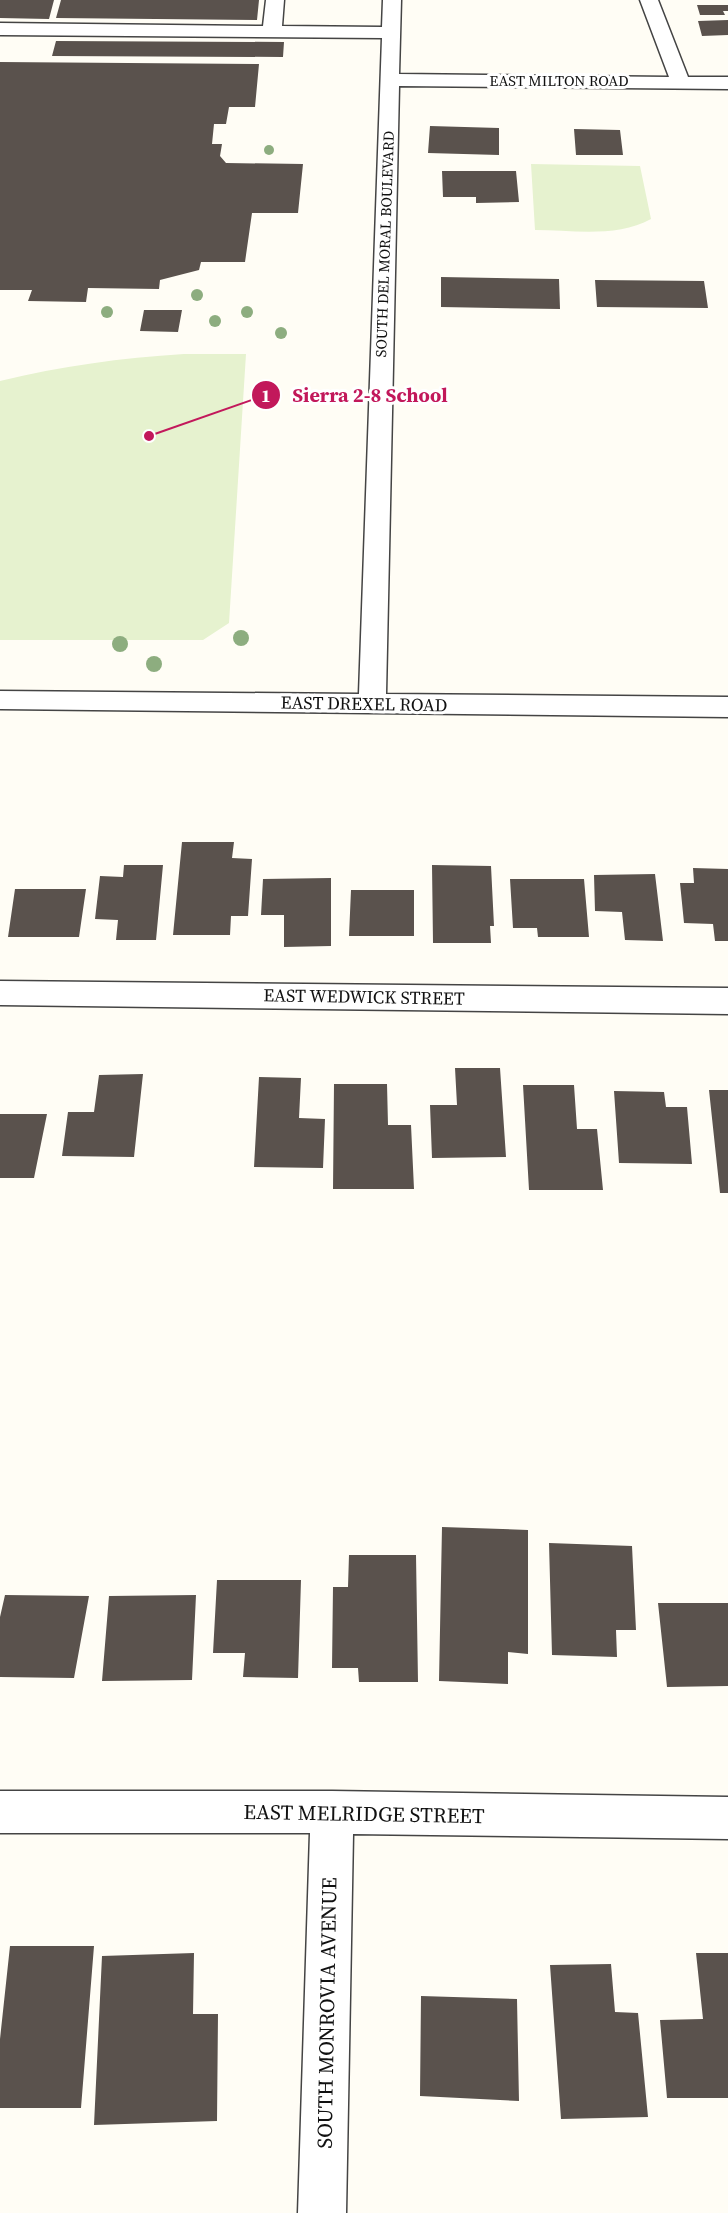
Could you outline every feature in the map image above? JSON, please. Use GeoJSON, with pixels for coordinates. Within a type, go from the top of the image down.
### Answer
{"type":"FeatureCollection","features":[{"type":"Feature","properties":{"kind":"street"},"geometry":{"type":"LineString","coordinates":[[272,33],[275,0]]}},
{"type":"Feature","properties":{"kind":"street","name":"SOUTH DEL MORAL BOULEVARD"},"geometry":{"type":"LineString","coordinates":[[372,704],[392,0]]}},
{"type":"Feature","properties":{"kind":"street"},"geometry":{"type":"LineString","coordinates":[[649,0],[654,18],[671,51],[680,82]]}},
{"type":"Feature","properties":{"kind":"street"},"geometry":{"type":"LineString","coordinates":[[0,29],[391,33]]}},
{"type":"Feature","properties":{"kind":"street","name":"EAST MILTON ROAD"},"geometry":{"type":"LineString","coordinates":[[390,80],[728,83]]}},
{"type":"Feature","properties":{"kind":"street","name":"EAST DREXEL ROAD"},"geometry":{"type":"LineString","coordinates":[[0,700],[728,706]]}},
{"type":"Feature","properties":{"kind":"street","name":"EAST WEDWICK STREET"},"geometry":{"type":"LineString","coordinates":[[0,993],[728,1001]]}},
{"type":"Feature","properties":{"kind":"street","name":"EAST MELRIDGE STREET"},"geometry":{"type":"LineString","coordinates":[[0,1812],[332,1812],[728,1818]]}},
{"type":"Feature","properties":{"kind":"street","name":"SOUTH MONROVIA AVENUE"},"geometry":{"type":"LineString","coordinates":[[322,2213],[332,1812]]}},
{"type":"Feature","properties":{"kind":"green space"},"geometry":{"type":"Polygon","coordinates":[[[531,164],[640,166],[651,219],[624,229],[609,231],[535,230],[531,164]]]}},
{"type":"Feature","properties":{"kind":"green space"},"geometry":{"type":"Polygon","coordinates":[[[184,354],[246,354],[229,623],[203,640],[0,640],[0,381],[91,363],[184,354]]]}},
{"type":"Feature","properties":{"kind":"building"},"geometry":{"type":"Polygon","coordinates":[[[0,0],[54,0],[49,19],[0,18],[0,0]]]}},
{"type":"Feature","properties":{"kind":"building"},"geometry":{"type":"Polygon","coordinates":[[[61,0],[259,0],[257,20],[56,18],[61,0]]]}},
{"type":"Feature","properties":{"kind":"building"},"geometry":{"type":"Polygon","coordinates":[[[697,5],[728,5],[728,11],[723,11],[725,15],[700,15],[697,5]]]}},
{"type":"Feature","properties":{"kind":"building"},"geometry":{"type":"Polygon","coordinates":[[[728,20],[728,35],[702,36],[698,21],[728,20]]]}},
{"type":"Feature","properties":{"kind":"building"},"geometry":{"type":"Polygon","coordinates":[[[56,41],[284,42],[283,57],[52,56],[56,41]]]}},
{"type":"Feature","properties":{"kind":"building"},"geometry":{"type":"Polygon","coordinates":[[[0,62],[259,64],[255,107],[229,107],[226,124],[214,124],[212,144],[222,144],[220,156],[226,163],[303,164],[298,213],[252,213],[245,262],[201,262],[199,270],[160,280],[159,289],[88,288],[86,302],[28,301],[32,290],[0,290],[0,62]]]}},
{"type":"Feature","properties":{"kind":"building"},"geometry":{"type":"Polygon","coordinates":[[[430,126],[499,128],[499,155],[428,153],[430,126]]]}},
{"type":"Feature","properties":{"kind":"building"},"geometry":{"type":"Polygon","coordinates":[[[574,129],[620,130],[623,155],[576,155],[574,129]]]}},
{"type":"Feature","properties":{"kind":"building"},"geometry":{"type":"Polygon","coordinates":[[[442,171],[516,171],[519,202],[476,203],[476,197],[443,197],[442,171]]]}},
{"type":"Feature","properties":{"kind":"building"},"geometry":{"type":"Polygon","coordinates":[[[441,277],[559,279],[560,309],[441,307],[441,277]]]}},
{"type":"Feature","properties":{"kind":"building"},"geometry":{"type":"Polygon","coordinates":[[[595,280],[704,281],[708,308],[597,307],[595,280]]]}},
{"type":"Feature","properties":{"kind":"building"},"geometry":{"type":"Polygon","coordinates":[[[144,310],[182,310],[178,332],[140,331],[144,310]]]}},
{"type":"Feature","properties":{"kind":"building"},"geometry":{"type":"Polygon","coordinates":[[[182,842],[234,842],[232,858],[252,859],[248,916],[231,916],[230,935],[173,935],[182,842]]]}},
{"type":"Feature","properties":{"kind":"building"},"geometry":{"type":"Polygon","coordinates":[[[124,865],[163,865],[156,940],[116,940],[118,920],[95,919],[100,876],[123,877],[124,865]]]}},
{"type":"Feature","properties":{"kind":"building"},"geometry":{"type":"Polygon","coordinates":[[[432,865],[491,866],[494,926],[490,926],[491,943],[433,943],[432,865]]]}},
{"type":"Feature","properties":{"kind":"building"},"geometry":{"type":"Polygon","coordinates":[[[693,868],[728,869],[728,941],[715,941],[713,924],[684,923],[680,883],[694,883],[693,868]]]}},
{"type":"Feature","properties":{"kind":"building"},"geometry":{"type":"Polygon","coordinates":[[[655,874],[663,941],[625,940],[622,912],[595,911],[594,875],[655,874]]]}},
{"type":"Feature","properties":{"kind":"building"},"geometry":{"type":"Polygon","coordinates":[[[331,878],[331,946],[284,947],[284,915],[261,915],[263,879],[331,878]]]}},
{"type":"Feature","properties":{"kind":"building"},"geometry":{"type":"Polygon","coordinates":[[[510,879],[584,879],[589,937],[538,937],[537,928],[513,928],[510,879]]]}},
{"type":"Feature","properties":{"kind":"building"},"geometry":{"type":"Polygon","coordinates":[[[15,889],[86,889],[79,937],[8,937],[15,889]]]}},
{"type":"Feature","properties":{"kind":"building"},"geometry":{"type":"Polygon","coordinates":[[[351,890],[414,890],[414,936],[349,936],[351,890]]]}},
{"type":"Feature","properties":{"kind":"building"},"geometry":{"type":"Polygon","coordinates":[[[455,1068],[500,1068],[506,1157],[432,1158],[430,1105],[457,1105],[455,1068]]]}},
{"type":"Feature","properties":{"kind":"building"},"geometry":{"type":"Polygon","coordinates":[[[143,1074],[134,1157],[62,1156],[68,1112],[94,1112],[99,1075],[143,1074]]]}},
{"type":"Feature","properties":{"kind":"building"},"geometry":{"type":"Polygon","coordinates":[[[259,1077],[301,1078],[299,1118],[325,1119],[323,1168],[254,1167],[259,1077]]]}},
{"type":"Feature","properties":{"kind":"building"},"geometry":{"type":"Polygon","coordinates":[[[334,1084],[387,1084],[388,1125],[411,1125],[414,1189],[333,1189],[334,1084]]]}},
{"type":"Feature","properties":{"kind":"building"},"geometry":{"type":"Polygon","coordinates":[[[523,1085],[574,1085],[577,1129],[597,1129],[603,1190],[529,1190],[523,1085]]]}},
{"type":"Feature","properties":{"kind":"building"},"geometry":{"type":"Polygon","coordinates":[[[709,1090],[728,1090],[728,1193],[720,1193],[709,1090]]]}},
{"type":"Feature","properties":{"kind":"building"},"geometry":{"type":"Polygon","coordinates":[[[614,1091],[664,1092],[666,1107],[687,1107],[692,1164],[619,1163],[614,1091]]]}},
{"type":"Feature","properties":{"kind":"building"},"geometry":{"type":"Polygon","coordinates":[[[0,1114],[47,1114],[34,1178],[0,1178],[0,1114]]]}},
{"type":"Feature","properties":{"kind":"building"},"geometry":{"type":"Polygon","coordinates":[[[442,1527],[528,1530],[528,1654],[508,1652],[508,1684],[439,1681],[442,1527]]]}},
{"type":"Feature","properties":{"kind":"building"},"geometry":{"type":"Polygon","coordinates":[[[549,1543],[632,1546],[636,1630],[616,1630],[617,1657],[552,1655],[549,1543]]]}},
{"type":"Feature","properties":{"kind":"building"},"geometry":{"type":"Polygon","coordinates":[[[349,1555],[416,1555],[418,1682],[359,1682],[358,1668],[332,1668],[333,1587],[348,1587],[349,1555]]]}},
{"type":"Feature","properties":{"kind":"building"},"geometry":{"type":"Polygon","coordinates":[[[217,1580],[301,1580],[298,1678],[243,1677],[245,1653],[213,1653],[217,1580]]]}},
{"type":"Feature","properties":{"kind":"building"},"geometry":{"type":"Polygon","coordinates":[[[5,1595],[89,1596],[74,1678],[0,1677],[0,1617],[5,1595]]]}},
{"type":"Feature","properties":{"kind":"building"},"geometry":{"type":"Polygon","coordinates":[[[196,1595],[192,1680],[102,1681],[109,1596],[196,1595]]]}},
{"type":"Feature","properties":{"kind":"building"},"geometry":{"type":"Polygon","coordinates":[[[658,1603],[728,1603],[728,1686],[667,1687],[658,1603]]]}},
{"type":"Feature","properties":{"kind":"building"},"geometry":{"type":"Polygon","coordinates":[[[10,1946],[94,1946],[81,2108],[0,2108],[0,2039],[10,1946]]]}},
{"type":"Feature","properties":{"kind":"building"},"geometry":{"type":"Polygon","coordinates":[[[194,1953],[193,2014],[218,2014],[217,2121],[94,2125],[102,1956],[194,1953]]]}},
{"type":"Feature","properties":{"kind":"building"},"geometry":{"type":"Polygon","coordinates":[[[696,1953],[728,1953],[728,2098],[667,2098],[660,2020],[703,2019],[696,1953]]]}},
{"type":"Feature","properties":{"kind":"building"},"geometry":{"type":"Polygon","coordinates":[[[611,1964],[615,2012],[638,2013],[648,2117],[561,2119],[550,1965],[611,1964]]]}},
{"type":"Feature","properties":{"kind":"building"},"geometry":{"type":"Polygon","coordinates":[[[421,1996],[517,1999],[519,2101],[420,2096],[421,1996]]]}},
{"type":"Feature","properties":{"kind":"place","name":"Sierra 2-8 School"},"geometry":{"type":"Point","coordinates":[149,436]}}]}
